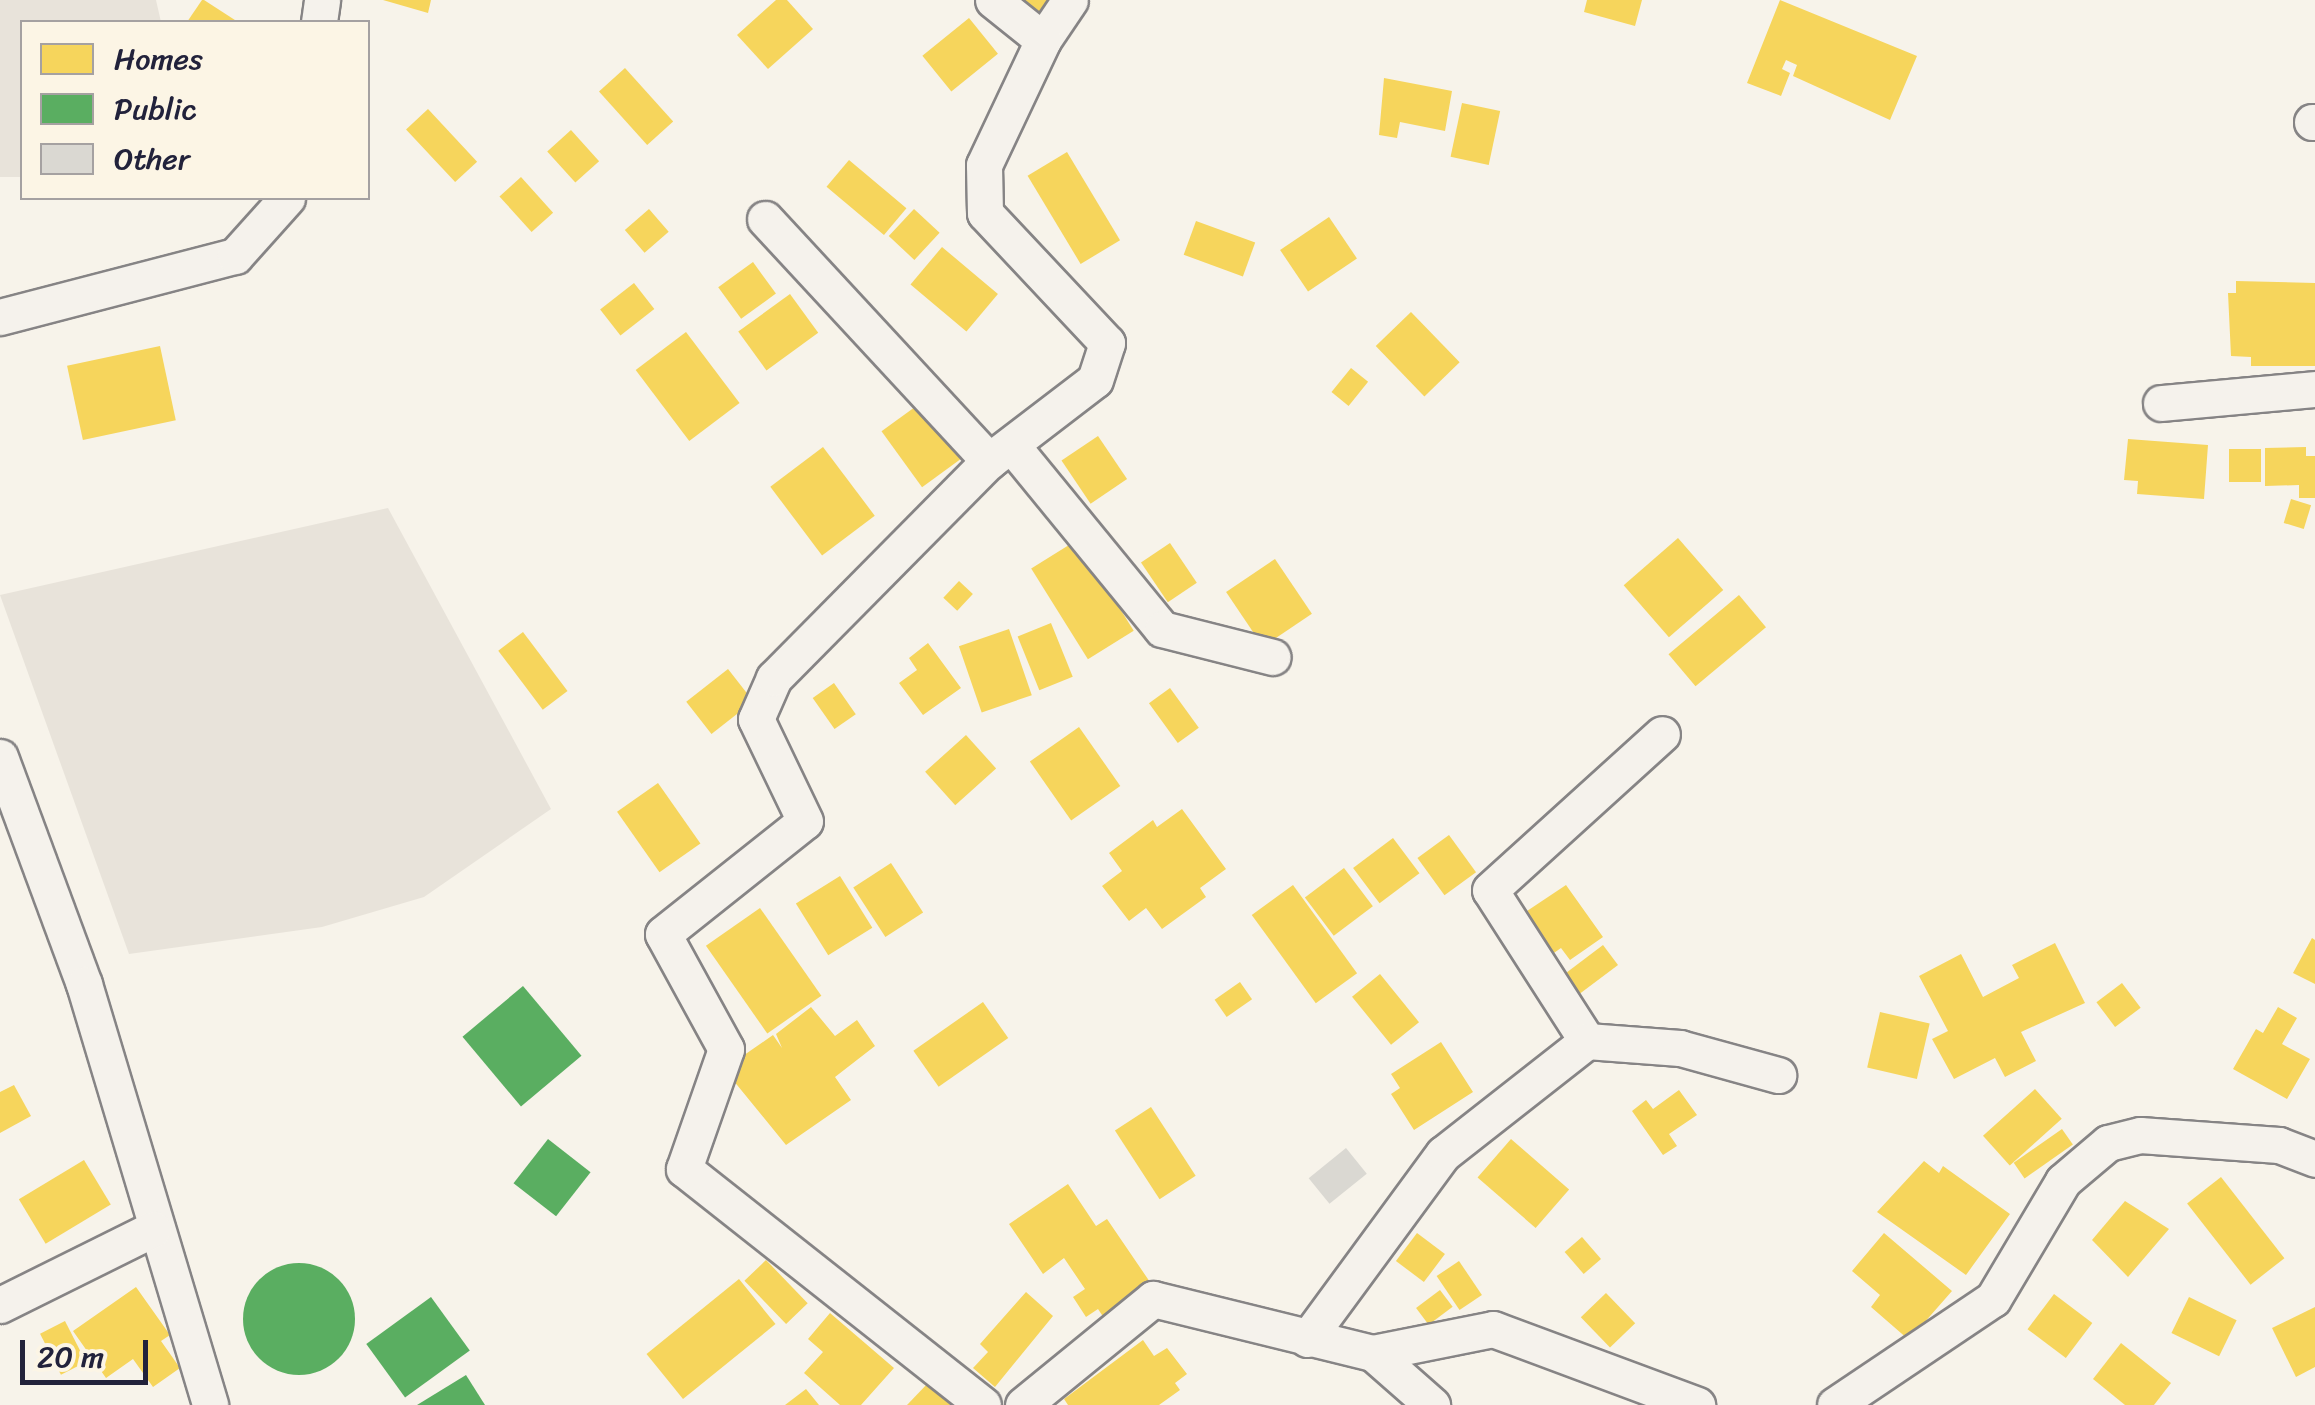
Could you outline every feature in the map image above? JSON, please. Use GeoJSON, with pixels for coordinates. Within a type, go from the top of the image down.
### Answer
{"type":"FeatureCollection","features":[{"type":"Feature","properties":{"kind":"street"},"geometry":{"type":"LineString","coordinates":[[993,0],[1043,40]]}},
{"type":"Feature","properties":{"kind":"street"},"geometry":{"type":"LineString","coordinates":[[982,1405],[684,1169],[726,1048],[662,934],[804,821],[756,718],[774,678],[1001,454],[1095,380],[1107,343],[985,213],[984,166],[1043,40],[1070,0]]}},
{"type":"Feature","properties":{"kind":"street"},"geometry":{"type":"LineString","coordinates":[[0,316],[234,256],[285,200]]}},
{"type":"Feature","properties":{"kind":"street"},"geometry":{"type":"LineString","coordinates":[[766,220],[1001,454],[1162,629],[1273,657]]}},
{"type":"Feature","properties":{"kind":"street"},"geometry":{"type":"LineString","coordinates":[[2161,403],[2315,389]]}},
{"type":"Feature","properties":{"kind":"street"},"geometry":{"type":"LineString","coordinates":[[1587,1041],[1490,890],[1662,734]]}},
{"type":"Feature","properties":{"kind":"street"},"geometry":{"type":"LineString","coordinates":[[0,756],[84,984],[153,1229],[210,1405]]}},
{"type":"Feature","properties":{"kind":"street"},"geometry":{"type":"LineString","coordinates":[[1306,1339],[1443,1154],[1587,1041],[1680,1048],[1778,1075]]}},
{"type":"Feature","properties":{"kind":"street"},"geometry":{"type":"LineString","coordinates":[[1835,1405],[1992,1299],[2062,1181],[2108,1143],[2140,1135],[2279,1146],[2315,1160]]}},
{"type":"Feature","properties":{"kind":"street"},"geometry":{"type":"LineString","coordinates":[[0,1305],[153,1229]]}},
{"type":"Feature","properties":{"kind":"street"},"geometry":{"type":"LineString","coordinates":[[1023,1405],[1153,1299],[1373,1353],[1492,1329],[1697,1405]]}},
{"type":"Feature","properties":{"kind":"street"},"geometry":{"type":"LineString","coordinates":[[1373,1353],[1432,1405]]}},
{"type":"Feature","properties":{"kind":"shaded area"},"geometry":{"type":"Polygon","coordinates":[[[0,0],[156,0],[161,20],[20,20],[20,177],[0,177],[0,0]]]}},
{"type":"Feature","properties":{"kind":"shaded area"},"geometry":{"type":"Polygon","coordinates":[[[388,508],[551,809],[424,897],[322,927],[129,954],[0,595],[388,508]]]}},
{"type":"Feature","properties":{"kind":"building: Homes"},"geometry":{"type":"Polygon","coordinates":[[[204,0],[235,20],[188,20],[204,0]]]}},
{"type":"Feature","properties":{"kind":"building: Homes"},"geometry":{"type":"Polygon","coordinates":[[[383,0],[431,0],[428,13],[383,0]]]}},
{"type":"Feature","properties":{"kind":"building: Homes"},"geometry":{"type":"Polygon","coordinates":[[[776,0],[787,0],[813,29],[768,69],[737,35],[776,0]]]}},
{"type":"Feature","properties":{"kind":"building: Homes"},"geometry":{"type":"Polygon","coordinates":[[[1015,0],[1052,0],[1045,14],[1015,0]]]}},
{"type":"Feature","properties":{"kind":"building: Homes"},"geometry":{"type":"Polygon","coordinates":[[[1587,0],[1642,0],[1635,26],[1584,12],[1587,0]]]}},
{"type":"Feature","properties":{"kind":"building: Homes"},"geometry":{"type":"Polygon","coordinates":[[[1780,0],[1917,56],[1890,120],[1793,76],[1797,65],[1786,60],[1782,69],[1790,73],[1781,96],[1747,83],[1780,0]]]}},
{"type":"Feature","properties":{"kind":"building: Homes"},"geometry":{"type":"Polygon","coordinates":[[[969,18],[998,54],[951,92],[922,56],[969,18]]]}},
{"type":"Feature","properties":{"kind":"building: Homes"},"geometry":{"type":"Polygon","coordinates":[[[625,68],[673,122],[647,145],[599,91],[625,68]]]}},
{"type":"Feature","properties":{"kind":"building: Homes"},"geometry":{"type":"Polygon","coordinates":[[[1384,78],[1452,91],[1445,131],[1400,122],[1397,138],[1379,135],[1384,78]]]}},
{"type":"Feature","properties":{"kind":"building: Homes"},"geometry":{"type":"Polygon","coordinates":[[[1462,103],[1500,111],[1489,165],[1451,157],[1462,103]]]}},
{"type":"Feature","properties":{"kind":"building: Homes"},"geometry":{"type":"Polygon","coordinates":[[[428,109],[477,162],[455,182],[406,129],[428,109]]]}},
{"type":"Feature","properties":{"kind":"building: Homes"},"geometry":{"type":"Polygon","coordinates":[[[571,130],[599,161],[575,183],[547,151],[571,130]]]}},
{"type":"Feature","properties":{"kind":"building: Homes"},"geometry":{"type":"Polygon","coordinates":[[[1067,152],[1120,240],[1081,264],[1028,176],[1067,152]]]}},
{"type":"Feature","properties":{"kind":"building: Homes"},"geometry":{"type":"Polygon","coordinates":[[[849,160],[906,208],[884,235],[827,187],[849,160]]]}},
{"type":"Feature","properties":{"kind":"building: Homes"},"geometry":{"type":"Polygon","coordinates":[[[521,177],[553,213],[532,232],[499,196],[521,177]]]}},
{"type":"Feature","properties":{"kind":"building: Homes"},"geometry":{"type":"Polygon","coordinates":[[[649,209],[669,232],[645,253],[625,230],[649,209]]]}},
{"type":"Feature","properties":{"kind":"building: Homes"},"geometry":{"type":"Polygon","coordinates":[[[914,209],[940,233],[914,260],[889,236],[914,209]]]}},
{"type":"Feature","properties":{"kind":"building: Homes"},"geometry":{"type":"Polygon","coordinates":[[[1329,217],[1357,258],[1308,291],[1280,250],[1329,217]]]}},
{"type":"Feature","properties":{"kind":"building: Homes"},"geometry":{"type":"Polygon","coordinates":[[[1196,221],[1255,243],[1243,276],[1184,255],[1196,221]]]}},
{"type":"Feature","properties":{"kind":"building: Homes"},"geometry":{"type":"Polygon","coordinates":[[[942,247],[998,294],[966,331],[911,285],[942,247]]]}},
{"type":"Feature","properties":{"kind":"building: Homes"},"geometry":{"type":"Polygon","coordinates":[[[753,262],[776,294],[741,319],[718,287],[753,262]]]}},
{"type":"Feature","properties":{"kind":"building: Homes"},"geometry":{"type":"Polygon","coordinates":[[[2236,281],[2315,283],[2315,366],[2251,366],[2251,357],[2231,356],[2228,293],[2236,293],[2236,281]]]}},
{"type":"Feature","properties":{"kind":"building: Homes"},"geometry":{"type":"Polygon","coordinates":[[[634,283],[654,309],[620,335],[600,309],[634,283]]]}},
{"type":"Feature","properties":{"kind":"building: Homes"},"geometry":{"type":"Polygon","coordinates":[[[790,294],[818,333],[766,370],[738,332],[790,294]]]}},
{"type":"Feature","properties":{"kind":"building: Homes"},"geometry":{"type":"Polygon","coordinates":[[[1411,312],[1460,362],[1424,396],[1376,346],[1411,312]]]}},
{"type":"Feature","properties":{"kind":"building: Homes"},"geometry":{"type":"Polygon","coordinates":[[[686,332],[740,403],[689,441],[636,370],[686,332]]]}},
{"type":"Feature","properties":{"kind":"building: Homes"},"geometry":{"type":"Polygon","coordinates":[[[160,346],[176,420],[83,440],[67,366],[160,346]]]}},
{"type":"Feature","properties":{"kind":"building: Homes"},"geometry":{"type":"Polygon","coordinates":[[[1351,368],[1368,382],[1349,406],[1331,392],[1351,368]]]}},
{"type":"Feature","properties":{"kind":"building: Homes"},"geometry":{"type":"Polygon","coordinates":[[[926,399],[967,455],[922,487],[882,431],[926,399]]]}},
{"type":"Feature","properties":{"kind":"building: Homes"},"geometry":{"type":"Polygon","coordinates":[[[1098,436],[1127,479],[1091,504],[1062,461],[1098,436]]]}},
{"type":"Feature","properties":{"kind":"building: Homes"},"geometry":{"type":"Polygon","coordinates":[[[2128,439],[2208,445],[2204,499],[2137,494],[2138,481],[2124,480],[2128,439]]]}},
{"type":"Feature","properties":{"kind":"building: Homes"},"geometry":{"type":"Polygon","coordinates":[[[823,447],[875,516],[822,555],[770,487],[823,447]]]}},
{"type":"Feature","properties":{"kind":"building: Homes"},"geometry":{"type":"Polygon","coordinates":[[[2306,447],[2306,456],[2315,456],[2315,498],[2299,498],[2299,485],[2265,486],[2265,448],[2306,447]]]}},
{"type":"Feature","properties":{"kind":"building: Homes"},"geometry":{"type":"Polygon","coordinates":[[[2229,449],[2261,449],[2261,482],[2229,482],[2229,449]]]}},
{"type":"Feature","properties":{"kind":"building: Homes"},"geometry":{"type":"Polygon","coordinates":[[[2291,499],[2311,505],[2304,529],[2284,523],[2291,499]]]}},
{"type":"Feature","properties":{"kind":"building: Homes"},"geometry":{"type":"Polygon","coordinates":[[[1678,538],[1723,590],[1669,637],[1624,585],[1678,538]]]}},
{"type":"Feature","properties":{"kind":"building: Homes"},"geometry":{"type":"Polygon","coordinates":[[[1077,540],[1134,631],[1088,659],[1031,569],[1077,540]]]}},
{"type":"Feature","properties":{"kind":"building: Homes"},"geometry":{"type":"Polygon","coordinates":[[[1170,543],[1197,583],[1168,602],[1141,563],[1170,543]]]}},
{"type":"Feature","properties":{"kind":"building: Homes"},"geometry":{"type":"Polygon","coordinates":[[[1275,559],[1312,614],[1263,647],[1226,592],[1275,559]]]}},
{"type":"Feature","properties":{"kind":"building: Homes"},"geometry":{"type":"Polygon","coordinates":[[[959,581],[973,594],[957,611],[943,598],[959,581]]]}},
{"type":"Feature","properties":{"kind":"building: Homes"},"geometry":{"type":"Polygon","coordinates":[[[1739,595],[1766,627],[1696,686],[1669,654],[1739,595]]]}},
{"type":"Feature","properties":{"kind":"building: Homes"},"geometry":{"type":"Polygon","coordinates":[[[1051,623],[1073,677],[1039,690],[1018,636],[1051,623]]]}},
{"type":"Feature","properties":{"kind":"building: Homes"},"geometry":{"type":"Polygon","coordinates":[[[1009,629],[1032,695],[982,712],[959,646],[1009,629]]]}},
{"type":"Feature","properties":{"kind":"building: Homes"},"geometry":{"type":"Polygon","coordinates":[[[523,632],[568,691],[543,710],[498,651],[523,632]]]}},
{"type":"Feature","properties":{"kind":"building: Homes"},"geometry":{"type":"Polygon","coordinates":[[[928,643],[961,688],[923,715],[899,683],[917,670],[909,658],[928,643]]]}},
{"type":"Feature","properties":{"kind":"building: Homes"},"geometry":{"type":"Polygon","coordinates":[[[728,669],[753,701],[711,734],[686,702],[728,669]]]}},
{"type":"Feature","properties":{"kind":"building: Homes"},"geometry":{"type":"Polygon","coordinates":[[[834,683],[856,714],[834,729],[813,698],[834,683]]]}},
{"type":"Feature","properties":{"kind":"building: Homes"},"geometry":{"type":"Polygon","coordinates":[[[1170,688],[1199,728],[1178,743],[1149,703],[1170,688]]]}},
{"type":"Feature","properties":{"kind":"building: Homes"},"geometry":{"type":"Polygon","coordinates":[[[1079,727],[1120,786],[1071,820],[1030,761],[1079,727]]]}},
{"type":"Feature","properties":{"kind":"building: Homes"},"geometry":{"type":"Polygon","coordinates":[[[966,735],[996,768],[955,805],[925,772],[966,735]]]}},
{"type":"Feature","properties":{"kind":"building: Homes"},"geometry":{"type":"Polygon","coordinates":[[[658,783],[700,844],[659,872],[617,812],[658,783]]]}},
{"type":"Feature","properties":{"kind":"building: Homes"},"geometry":{"type":"Polygon","coordinates":[[[1182,809],[1226,869],[1200,888],[1206,897],[1162,929],[1146,908],[1129,921],[1102,886],[1122,871],[1109,853],[1153,820],[1157,827],[1182,809]]]}},
{"type":"Feature","properties":{"kind":"building: Homes"},"geometry":{"type":"Polygon","coordinates":[[[1449,835],[1476,872],[1444,895],[1417,858],[1449,835]]]}},
{"type":"Feature","properties":{"kind":"building: Homes"},"geometry":{"type":"Polygon","coordinates":[[[1393,838],[1419,873],[1380,903],[1353,868],[1393,838]]]}},
{"type":"Feature","properties":{"kind":"building: Homes"},"geometry":{"type":"Polygon","coordinates":[[[891,863],[923,912],[885,937],[853,888],[891,863]]]}},
{"type":"Feature","properties":{"kind":"building: Homes"},"geometry":{"type":"Polygon","coordinates":[[[1344,868],[1373,906],[1334,936],[1305,897],[1344,868]]]}},
{"type":"Feature","properties":{"kind":"building: Homes"},"geometry":{"type":"Polygon","coordinates":[[[840,876],[872,928],[828,955],[796,904],[840,876]]]}},
{"type":"Feature","properties":{"kind":"building: Homes"},"geometry":{"type":"Polygon","coordinates":[[[1293,885],[1357,973],[1316,1003],[1252,915],[1293,885]]]}},
{"type":"Feature","properties":{"kind":"building: Homes"},"geometry":{"type":"Polygon","coordinates":[[[1566,885],[1603,937],[1570,960],[1561,948],[1551,955],[1521,915],[1566,885]]]}},
{"type":"Feature","properties":{"kind":"building: Homes"},"geometry":{"type":"Polygon","coordinates":[[[760,908],[821,996],[767,1034],[706,946],[760,908]]]}},
{"type":"Feature","properties":{"kind":"building: Homes"},"geometry":{"type":"Polygon","coordinates":[[[2312,938],[2315,940],[2315,984],[2293,973],[2312,938]]]}},
{"type":"Feature","properties":{"kind":"building: Homes"},"geometry":{"type":"Polygon","coordinates":[[[2055,943],[2085,1003],[2021,1032],[2036,1061],[2005,1077],[1995,1058],[1954,1079],[1932,1039],[1948,1031],[1919,976],[1961,954],[1983,997],[2019,978],[2012,965],[2055,943]]]}},
{"type":"Feature","properties":{"kind":"building: Homes"},"geometry":{"type":"Polygon","coordinates":[[[1603,945],[1618,965],[1580,994],[1565,974],[1603,945]]]}},
{"type":"Feature","properties":{"kind":"building: Homes"},"geometry":{"type":"Polygon","coordinates":[[[1380,974],[1419,1022],[1391,1045],[1352,997],[1380,974]]]}},
{"type":"Feature","properties":{"kind":"building: Homes"},"geometry":{"type":"Polygon","coordinates":[[[1240,982],[1252,999],[1227,1017],[1215,1000],[1240,982]]]}},
{"type":"Feature","properties":{"kind":"building: Homes"},"geometry":{"type":"Polygon","coordinates":[[[2122,983],[2141,1008],[2115,1027],[2096,1002],[2122,983]]]}},
{"type":"Feature","properties":{"kind":"building: Homes"},"geometry":{"type":"Polygon","coordinates":[[[983,1002],[1008,1038],[939,1087],[913,1051],[983,1002]]]}},
{"type":"Feature","properties":{"kind":"building: Homes"},"geometry":{"type":"Polygon","coordinates":[[[811,1007],[835,1036],[857,1020],[875,1046],[835,1077],[851,1100],[786,1145],[724,1069],[773,1035],[782,1048],[776,1034],[811,1007]]]}},
{"type":"Feature","properties":{"kind":"building: Homes"},"geometry":{"type":"Polygon","coordinates":[[[2278,1007],[2297,1018],[2282,1044],[2310,1059],[2287,1099],[2233,1069],[2256,1029],[2263,1033],[2278,1007]]]}},
{"type":"Feature","properties":{"kind":"building: Homes"},"geometry":{"type":"Polygon","coordinates":[[[1880,1012],[1930,1023],[1917,1079],[1867,1068],[1880,1012]]]}},
{"type":"Feature","properties":{"kind":"building: Homes"},"geometry":{"type":"Polygon","coordinates":[[[1441,1042],[1473,1092],[1414,1130],[1391,1094],[1400,1088],[1391,1074],[1441,1042]]]}},
{"type":"Feature","properties":{"kind":"building: Homes"},"geometry":{"type":"Polygon","coordinates":[[[14,1085],[31,1116],[0,1133],[0,1092],[14,1085]]]}},
{"type":"Feature","properties":{"kind":"building: Homes"},"geometry":{"type":"Polygon","coordinates":[[[2035,1089],[2062,1119],[2010,1166],[1983,1136],[2035,1089]]]}},
{"type":"Feature","properties":{"kind":"building: Homes"},"geometry":{"type":"Polygon","coordinates":[[[1679,1090],[1697,1115],[1669,1134],[1677,1146],[1663,1155],[1632,1111],[1646,1100],[1653,1109],[1679,1090]]]}},
{"type":"Feature","properties":{"kind":"building: Homes"},"geometry":{"type":"Polygon","coordinates":[[[1151,1107],[1196,1176],[1160,1199],[1115,1130],[1151,1107]]]}},
{"type":"Feature","properties":{"kind":"building: Homes"},"geometry":{"type":"Polygon","coordinates":[[[2062,1129],[2073,1145],[2025,1178],[2014,1163],[2062,1129]]]}},
{"type":"Feature","properties":{"kind":"building: Homes"},"geometry":{"type":"Polygon","coordinates":[[[1511,1139],[1569,1190],[1536,1228],[1478,1177],[1511,1139]]]}},
{"type":"Feature","properties":{"kind":"building: Homes"},"geometry":{"type":"Polygon","coordinates":[[[84,1160],[111,1205],[46,1244],[19,1199],[84,1160]]]}},
{"type":"Feature","properties":{"kind":"building: Homes"},"geometry":{"type":"Polygon","coordinates":[[[1924,1161],[1939,1173],[1943,1166],[2010,1214],[1966,1275],[1877,1212],[1924,1161]]]}},
{"type":"Feature","properties":{"kind":"building: Homes"},"geometry":{"type":"Polygon","coordinates":[[[2221,1177],[2284,1258],[2251,1285],[2187,1203],[2221,1177]]]}},
{"type":"Feature","properties":{"kind":"building: Homes"},"geometry":{"type":"Polygon","coordinates":[[[1068,1184],[1096,1226],[1107,1219],[1152,1285],[1104,1318],[1098,1309],[1086,1317],[1073,1297],[1085,1289],[1064,1258],[1043,1274],[1009,1224],[1068,1184]]]}},
{"type":"Feature","properties":{"kind":"building: Homes"},"geometry":{"type":"Polygon","coordinates":[[[2125,1201],[2169,1229],[2128,1277],[2092,1240],[2125,1201]]]}},
{"type":"Feature","properties":{"kind":"building: Homes"},"geometry":{"type":"Polygon","coordinates":[[[1417,1233],[1445,1254],[1424,1282],[1396,1261],[1417,1233]]]}},
{"type":"Feature","properties":{"kind":"building: Homes"},"geometry":{"type":"Polygon","coordinates":[[[1884,1233],[1952,1291],[1909,1340],[1871,1307],[1880,1295],[1852,1271],[1884,1233]]]}},
{"type":"Feature","properties":{"kind":"building: Homes"},"geometry":{"type":"Polygon","coordinates":[[[1582,1237],[1601,1259],[1584,1274],[1565,1252],[1582,1237]]]}},
{"type":"Feature","properties":{"kind":"building: Homes"},"geometry":{"type":"Polygon","coordinates":[[[766,1260],[808,1303],[786,1324],[744,1281],[766,1260]]]}},
{"type":"Feature","properties":{"kind":"building: Homes"},"geometry":{"type":"Polygon","coordinates":[[[1459,1261],[1482,1295],[1460,1310],[1437,1276],[1459,1261]]]}},
{"type":"Feature","properties":{"kind":"building: Homes"},"geometry":{"type":"Polygon","coordinates":[[[739,1279],[776,1324],[683,1399],[647,1354],[739,1279]]]}},
{"type":"Feature","properties":{"kind":"building: Homes"},"geometry":{"type":"Polygon","coordinates":[[[136,1287],[170,1335],[161,1341],[180,1368],[153,1387],[133,1359],[106,1378],[73,1331],[136,1287]]]}},
{"type":"Feature","properties":{"kind":"building: Homes"},"geometry":{"type":"Polygon","coordinates":[[[1440,1290],[1453,1307],[1429,1325],[1416,1308],[1440,1290]]]}},
{"type":"Feature","properties":{"kind":"building: Homes"},"geometry":{"type":"Polygon","coordinates":[[[1026,1292],[1053,1316],[995,1387],[973,1368],[988,1352],[980,1344],[1026,1292]]]}},
{"type":"Feature","properties":{"kind":"building: Homes"},"geometry":{"type":"Polygon","coordinates":[[[1606,1293],[1635,1323],[1610,1348],[1581,1317],[1606,1293]]]}},
{"type":"Feature","properties":{"kind":"building: Homes"},"geometry":{"type":"Polygon","coordinates":[[[2054,1294],[2092,1323],[2066,1358],[2028,1329],[2054,1294]]]}},
{"type":"Feature","properties":{"kind":"building: Homes"},"geometry":{"type":"Polygon","coordinates":[[[2189,1297],[2237,1320],[2219,1356],[2171,1333],[2189,1297]]]}},
{"type":"Feature","properties":{"kind":"building: Homes"},"geometry":{"type":"Polygon","coordinates":[[[2315,1307],[2315,1367],[2296,1377],[2272,1328],[2315,1307]]]}},
{"type":"Feature","properties":{"kind":"building: Homes"},"geometry":{"type":"Polygon","coordinates":[[[830,1313],[894,1368],[861,1405],[840,1405],[804,1373],[823,1352],[808,1339],[830,1313]]]}},
{"type":"Feature","properties":{"kind":"building: Homes"},"geometry":{"type":"Polygon","coordinates":[[[65,1321],[86,1362],[61,1375],[40,1334],[65,1321]]]}},
{"type":"Feature","properties":{"kind":"building: Homes"},"geometry":{"type":"Polygon","coordinates":[[[1143,1340],[1154,1356],[1167,1348],[1187,1374],[1175,1383],[1180,1390],[1159,1405],[1068,1405],[1064,1399],[1143,1340]]]}},
{"type":"Feature","properties":{"kind":"building: Homes"},"geometry":{"type":"Polygon","coordinates":[[[2121,1343],[2171,1383],[2154,1405],[2125,1405],[2093,1379],[2121,1343]]]}},
{"type":"Feature","properties":{"kind":"building: Homes"},"geometry":{"type":"Polygon","coordinates":[[[929,1382],[954,1405],[907,1405],[929,1382]]]}},
{"type":"Feature","properties":{"kind":"building: Homes"},"geometry":{"type":"Polygon","coordinates":[[[806,1389],[819,1405],[785,1405],[806,1389]]]}},
{"type":"Feature","properties":{"kind":"building: Public"},"geometry":{"type":"Polygon","coordinates":[[[523,986],[581,1056],[521,1106],[462,1037],[523,986]]]}},
{"type":"Feature","properties":{"kind":"building: Public"},"geometry":{"type":"Polygon","coordinates":[[[548,1139],[591,1172],[556,1216],[514,1183],[548,1139]]]}},
{"type":"Feature","properties":{"kind":"building: Public"},"geometry":{"type":"Polygon","coordinates":[[[299,1263],[320,1268],[338,1280],[350,1298],[355,1319],[350,1340],[338,1358],[320,1370],[299,1375],[278,1370],[260,1358],[248,1340],[243,1319],[248,1298],[260,1280],[278,1268],[299,1263]]]}},
{"type":"Feature","properties":{"kind":"building: Public"},"geometry":{"type":"Polygon","coordinates":[[[431,1297],[470,1350],[405,1397],[366,1344],[431,1297]]]}},
{"type":"Feature","properties":{"kind":"building: Public"},"geometry":{"type":"Polygon","coordinates":[[[466,1375],[485,1405],[417,1405],[466,1375]]]}},
{"type":"Feature","properties":{"kind":"building: Other"},"geometry":{"type":"Polygon","coordinates":[[[1346,1148],[1367,1174],[1329,1204],[1309,1178],[1346,1148]]]}}]}
